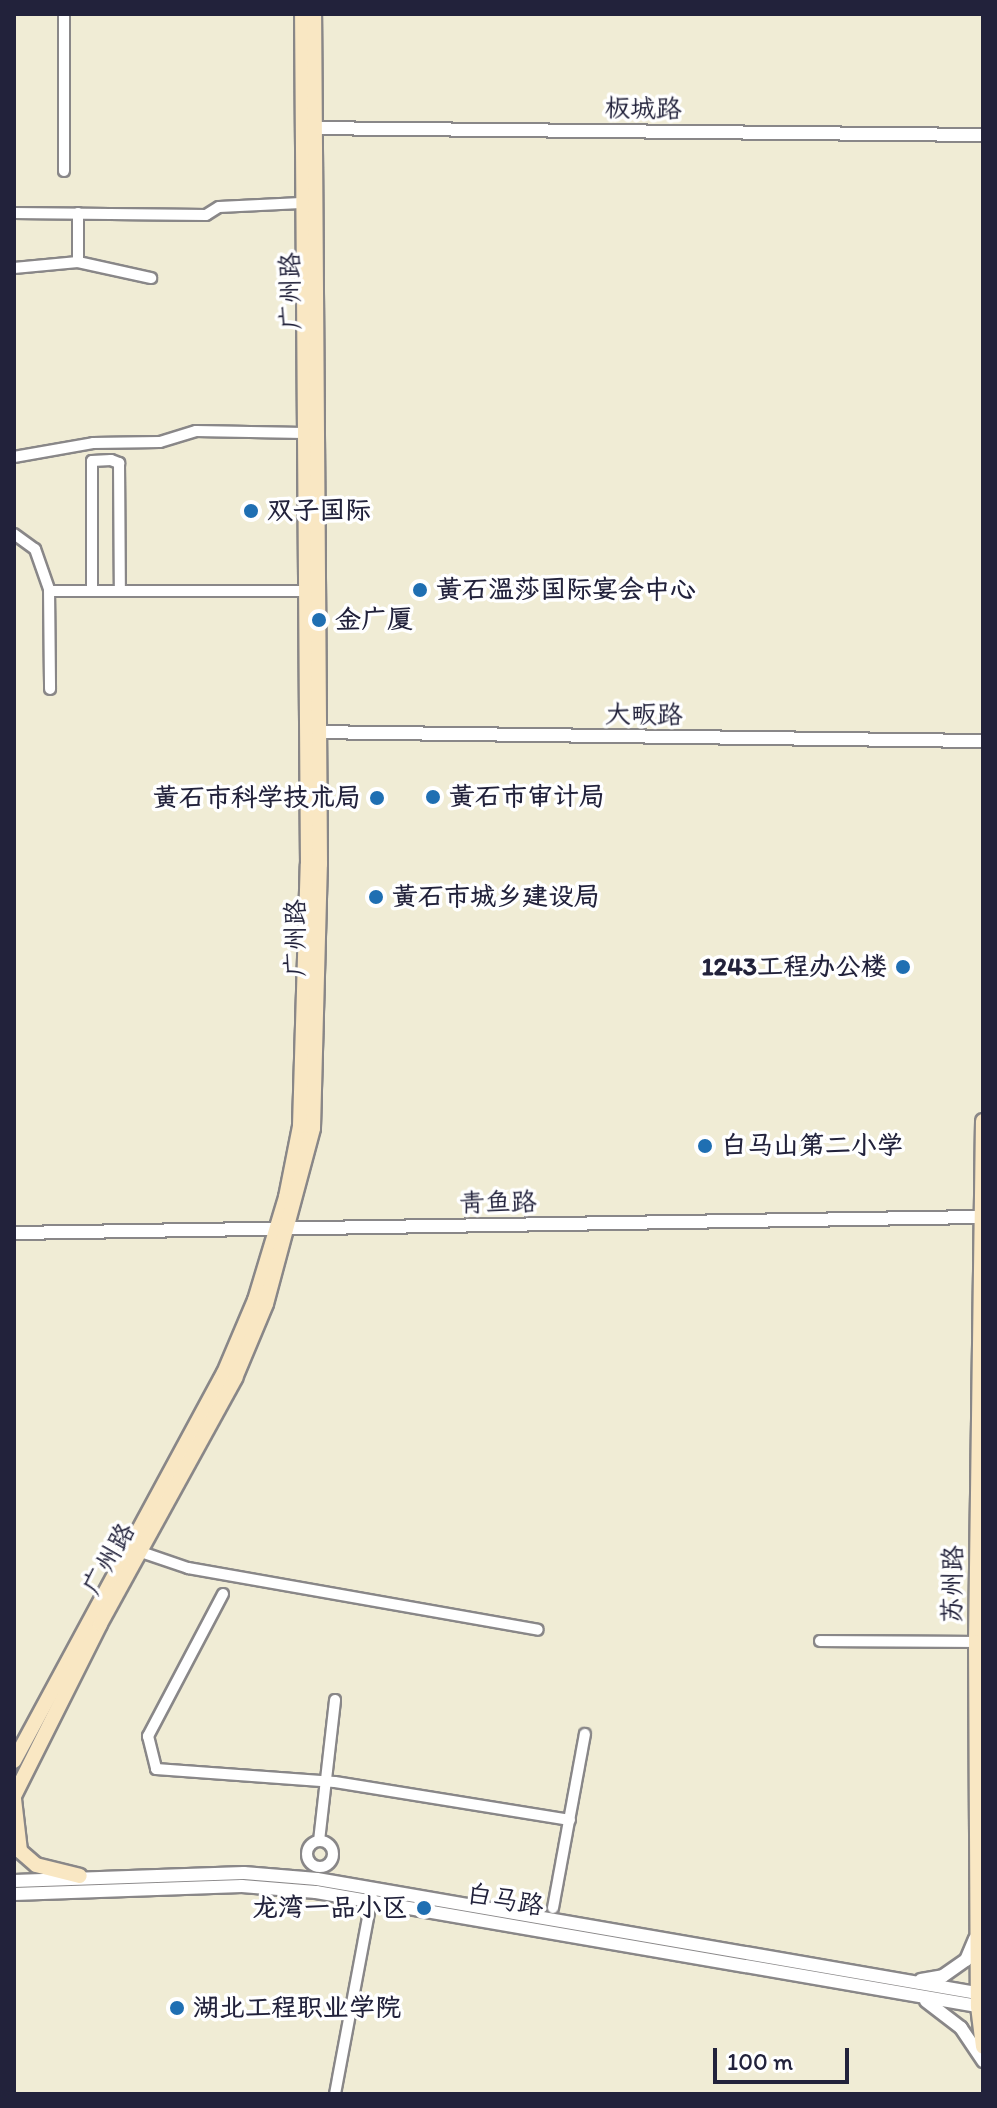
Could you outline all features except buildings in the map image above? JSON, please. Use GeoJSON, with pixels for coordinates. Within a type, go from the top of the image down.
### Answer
{"type":"FeatureCollection","features":[{"type":"Feature","properties":{"kind":"main road","name":"广州路"},"geometry":{"type":"LineString","coordinates":[[14,1797],[235,1378],[266,1304],[300,1126],[307,1041],[312,732],[308,128],[302,14]]}},
{"type":"Feature","properties":{"kind":"main road","name":"广州路"},"geometry":{"type":"LineString","coordinates":[[312,732],[306,591],[301,203],[314,14]]}},
{"type":"Feature","properties":{"kind":"main road","name":"苏州路"},"geometry":{"type":"LineString","coordinates":[[983,1121],[976,1642],[977,1932],[983,2047]]}},
{"type":"Feature","properties":{"kind":"main road","name":"广州路"},"geometry":{"type":"LineString","coordinates":[[14,1761],[218,1385],[282,1228]]}},
{"type":"Feature","properties":{"kind":"main road"},"geometry":{"type":"LineString","coordinates":[[14,1797],[20,1851],[36,1865],[80,1876]]}},
{"type":"Feature","properties":{"kind":"street"},"geometry":{"type":"LineString","coordinates":[[64,14],[64,171]]}},
{"type":"Feature","properties":{"kind":"street","name":"板城路"},"geometry":{"type":"LineString","coordinates":[[308,128],[983,135]]}},
{"type":"Feature","properties":{"kind":"street"},"geometry":{"type":"LineString","coordinates":[[14,213],[206,215],[219,207],[301,203]]}},
{"type":"Feature","properties":{"kind":"street"},"geometry":{"type":"LineString","coordinates":[[78,213],[78,262]]}},
{"type":"Feature","properties":{"kind":"street"},"geometry":{"type":"LineString","coordinates":[[14,268],[78,262],[151,278]]}},
{"type":"Feature","properties":{"kind":"street"},"geometry":{"type":"LineString","coordinates":[[14,457],[93,443],[160,442],[196,431],[304,433]]}},
{"type":"Feature","properties":{"kind":"street"},"geometry":{"type":"LineString","coordinates":[[92,591],[93,443]]}},
{"type":"Feature","properties":{"kind":"street"},"geometry":{"type":"LineString","coordinates":[[92,461],[119,463],[120,591]]}},
{"type":"Feature","properties":{"kind":"street"},"geometry":{"type":"LineString","coordinates":[[14,534],[43,562],[50,591],[50,689]]}},
{"type":"Feature","properties":{"kind":"street"},"geometry":{"type":"LineString","coordinates":[[50,591],[306,591]]}},
{"type":"Feature","properties":{"kind":"street","name":"大畈路"},"geometry":{"type":"LineString","coordinates":[[312,732],[983,741]]}},
{"type":"Feature","properties":{"kind":"street","name":"青鱼路"},"geometry":{"type":"LineString","coordinates":[[14,1233],[982,1217]]}},
{"type":"Feature","properties":{"kind":"street"},"geometry":{"type":"LineString","coordinates":[[141,1552],[188,1568],[538,1630]]}},
{"type":"Feature","properties":{"kind":"street"},"geometry":{"type":"LineString","coordinates":[[223,1594],[148,1736],[156,1769],[326,1781],[570,1820]]}},
{"type":"Feature","properties":{"kind":"street"},"geometry":{"type":"LineString","coordinates":[[820,1641],[976,1642]]}},
{"type":"Feature","properties":{"kind":"street"},"geometry":{"type":"LineString","coordinates":[[319,1841],[331,1846],[331,1867],[306,1864],[309,1848],[319,1841],[335,1700]]}},
{"type":"Feature","properties":{"kind":"street"},"geometry":{"type":"LineString","coordinates":[[553,1908],[585,1734]]}},
{"type":"Feature","properties":{"kind":"street","name":"白马路"},"geometry":{"type":"LineString","coordinates":[[14,1881],[80,1876],[244,1873],[981,2000]]}},
{"type":"Feature","properties":{"kind":"street","name":"白马路"},"geometry":{"type":"LineString","coordinates":[[14,1894],[242,1886],[372,1893]]}},
{"type":"Feature","properties":{"kind":"street"},"geometry":{"type":"LineString","coordinates":[[335,2094],[372,1893]]}},
{"type":"Feature","properties":{"kind":"street"},"geometry":{"type":"LineString","coordinates":[[905,1988],[943,1976],[966,1960],[977,1932]]}},
{"type":"Feature","properties":{"kind":"street"},"geometry":{"type":"LineString","coordinates":[[905,1988],[937,2007],[970,2037],[983,2061]]}},
{"type":"Feature","properties":{"kind":"place","name":"双子国际"},"geometry":{"type":"Point","coordinates":[251,511]}},
{"type":"Feature","properties":{"kind":"place","name":"黄石温莎国际宴会中心"},"geometry":{"type":"Point","coordinates":[420,590]}},
{"type":"Feature","properties":{"kind":"place","name":"金广厦"},"geometry":{"type":"Point","coordinates":[319,620]}},
{"type":"Feature","properties":{"kind":"place","name":"黄石市审计局"},"geometry":{"type":"Point","coordinates":[433,797]}},
{"type":"Feature","properties":{"kind":"place","name":"黄石市科学技术局"},"geometry":{"type":"Point","coordinates":[377,798]}},
{"type":"Feature","properties":{"kind":"place","name":"黄石市城乡建设局"},"geometry":{"type":"Point","coordinates":[376,897]}},
{"type":"Feature","properties":{"kind":"place","name":"1243工程办公楼"},"geometry":{"type":"Point","coordinates":[903,967]}},
{"type":"Feature","properties":{"kind":"place","name":"白马山第二小学"},"geometry":{"type":"Point","coordinates":[705,1146]}},
{"type":"Feature","properties":{"kind":"place","name":"龙湾一品小区"},"geometry":{"type":"Point","coordinates":[424,1908]}},
{"type":"Feature","properties":{"kind":"place","name":"湖北工程职业学院"},"geometry":{"type":"Point","coordinates":[177,2008]}}]}
